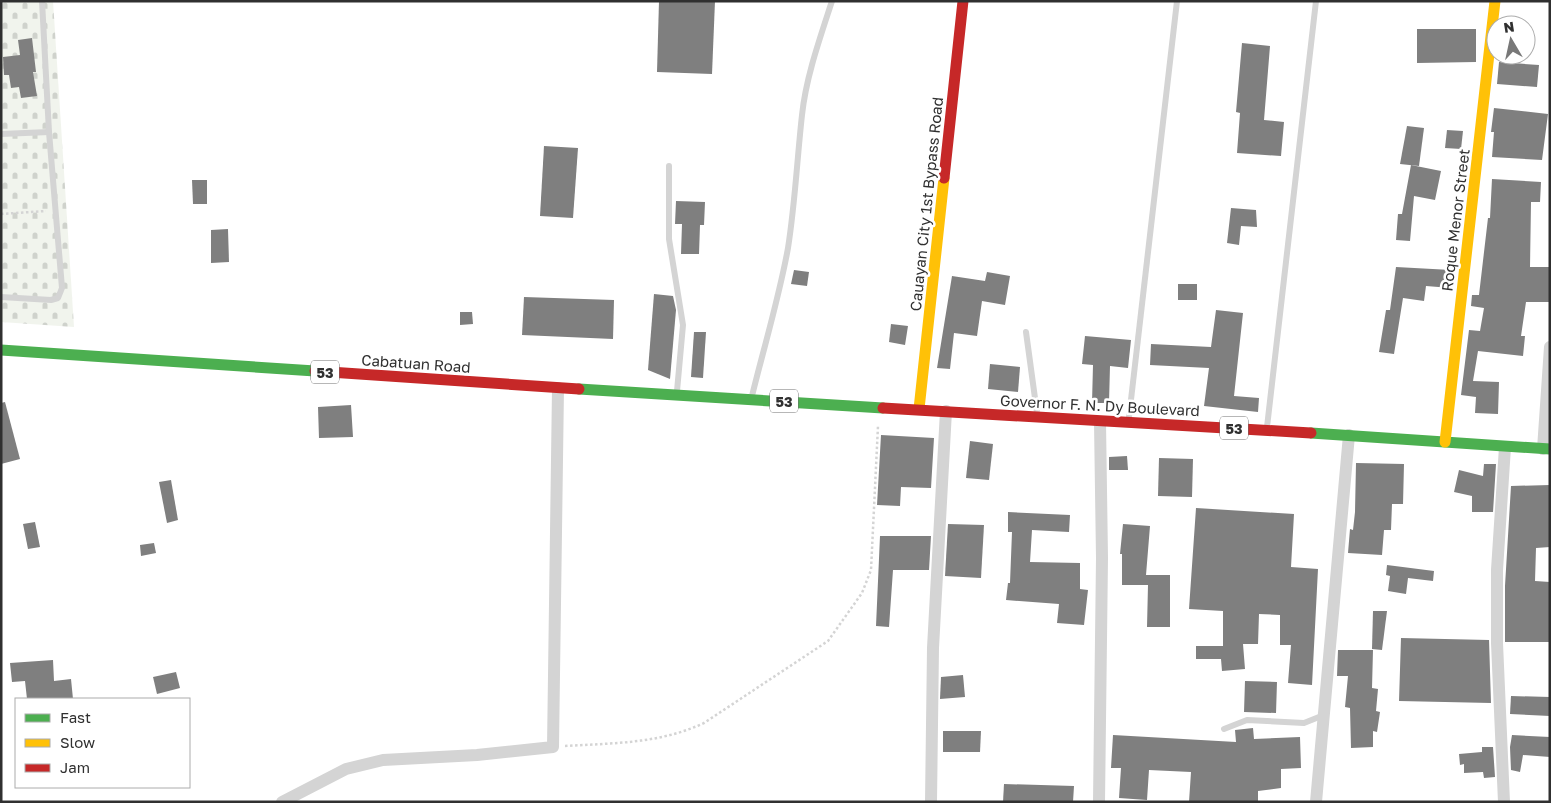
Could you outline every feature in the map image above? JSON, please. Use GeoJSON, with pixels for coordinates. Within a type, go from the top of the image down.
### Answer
{"type":"FeatureCollection","features":[{"type":"Feature","properties":{"kind":"main road","name":"Cauayan City 1st Bypass Road"},"geometry":{"type":"LineString","coordinates":[[919,409],[963,1]]}},
{"type":"Feature","properties":{"kind":"main road","name":"Roque Menor Street"},"geometry":{"type":"LineString","coordinates":[[1445,442],[1495,1]]}},
{"type":"Feature","properties":{"kind":"main road","name":"Cabatuan Road"},"geometry":{"type":"LineString","coordinates":[[1,350],[649,394]]}},
{"type":"Feature","properties":{"kind":"main road","name":"Governor F. N. Dy Boulevard"},"geometry":{"type":"LineString","coordinates":[[649,394],[919,409],[1100,422],[1129,421],[1546,449]]}},
{"type":"Feature","properties":{"kind":"street"},"geometry":{"type":"LineString","coordinates":[[1546,449],[1550,347]]}},
{"type":"Feature","properties":{"kind":"street"},"geometry":{"type":"LineString","coordinates":[[282,802],[346,769],[382,760],[477,755],[553,747],[558,388]]}},
{"type":"Feature","properties":{"kind":"street"},"geometry":{"type":"LineString","coordinates":[[931,802],[933,648],[946,411]]}},
{"type":"Feature","properties":{"kind":"street"},"geometry":{"type":"LineString","coordinates":[[1099,802],[1102,558],[1100,422]]}},
{"type":"Feature","properties":{"kind":"street"},"geometry":{"type":"LineString","coordinates":[[1316,802],[1349,435]]}},
{"type":"Feature","properties":{"kind":"street"},"geometry":{"type":"LineString","coordinates":[[1504,802],[1497,643],[1497,570],[1505,447]]}},
{"type":"Feature","properties":{"kind":"lane"},"geometry":{"type":"LineString","coordinates":[[1,297],[51,300],[58,298],[60,294],[42,1]]}},
{"type":"Feature","properties":{"kind":"lane"},"geometry":{"type":"LineString","coordinates":[[751,400],[781,283],[788,246],[799,164],[802,114],[819,41],[832,1]]}},
{"type":"Feature","properties":{"kind":"lane"},"geometry":{"type":"LineString","coordinates":[[1129,421],[1177,1]]}},
{"type":"Feature","properties":{"kind":"lane"},"geometry":{"type":"LineString","coordinates":[[1267,431],[1316,1]]}},
{"type":"Feature","properties":{"kind":"lane"},"geometry":{"type":"LineString","coordinates":[[1,134],[49,132]]}},
{"type":"Feature","properties":{"kind":"lane"},"geometry":{"type":"LineString","coordinates":[[669,166],[669,239],[683,325],[676,395]]}},
{"type":"Feature","properties":{"kind":"lane"},"geometry":{"type":"LineString","coordinates":[[1026,332],[1037,417]]}},
{"type":"Feature","properties":{"kind":"lane"},"geometry":{"type":"LineString","coordinates":[[1224,728],[1247,720],[1304,723],[1324,715]]}},
{"type":"Feature","properties":{"kind":"path"},"geometry":{"type":"LineString","coordinates":[[1,214],[55,211]]}},
{"type":"Feature","properties":{"kind":"path"},"geometry":{"type":"LineString","coordinates":[[553,747],[652,740],[687,731],[704,723],[828,641],[862,593],[871,570],[879,407]]}},
{"type":"Feature","properties":{"kind":"green space"},"geometry":{"type":"Polygon","coordinates":[[[1,1],[53,1],[74,327],[1,322],[1,1]]]}},
{"type":"Feature","properties":{"kind":"building"},"geometry":{"type":"Polygon","coordinates":[[[659,1],[715,1],[712,74],[657,72],[659,1]]]}},
{"type":"Feature","properties":{"kind":"building"},"geometry":{"type":"Polygon","coordinates":[[[1417,29],[1476,29],[1476,62],[1417,63],[1417,29]]]}},
{"type":"Feature","properties":{"kind":"building"},"geometry":{"type":"Polygon","coordinates":[[[32,38],[36,72],[33,72],[37,96],[21,98],[19,87],[11,88],[9,75],[4,75],[3,57],[20,55],[18,40],[32,38]]]}},
{"type":"Feature","properties":{"kind":"building"},"geometry":{"type":"Polygon","coordinates":[[[1242,43],[1270,46],[1264,120],[1284,122],[1281,156],[1237,153],[1240,113],[1236,112],[1242,43]]]}},
{"type":"Feature","properties":{"kind":"building"},"geometry":{"type":"Polygon","coordinates":[[[1499,65],[1539,65],[1537,87],[1497,84],[1499,65]]]}},
{"type":"Feature","properties":{"kind":"building"},"geometry":{"type":"Polygon","coordinates":[[[1494,108],[1548,114],[1542,160],[1492,157],[1494,132],[1491,132],[1494,108]]]}},
{"type":"Feature","properties":{"kind":"building"},"geometry":{"type":"Polygon","coordinates":[[[1407,126],[1424,128],[1419,166],[1400,164],[1407,126]]]}},
{"type":"Feature","properties":{"kind":"building"},"geometry":{"type":"Polygon","coordinates":[[[1447,130],[1463,131],[1461,149],[1445,148],[1447,130]]]}},
{"type":"Feature","properties":{"kind":"building"},"geometry":{"type":"Polygon","coordinates":[[[544,146],[578,148],[573,218],[540,216],[544,146]]]}},
{"type":"Feature","properties":{"kind":"building"},"geometry":{"type":"Polygon","coordinates":[[[1411,165],[1441,171],[1435,200],[1414,196],[1410,241],[1396,240],[1398,214],[1402,214],[1411,165]]]}},
{"type":"Feature","properties":{"kind":"building"},"geometry":{"type":"Polygon","coordinates":[[[1492,179],[1541,182],[1540,202],[1531,202],[1530,267],[1550,267],[1550,302],[1526,302],[1521,336],[1525,336],[1523,356],[1478,351],[1473,381],[1499,382],[1498,414],[1475,413],[1476,397],[1461,395],[1469,330],[1480,331],[1484,308],[1471,306],[1472,295],[1479,295],[1488,218],[1490,218],[1492,179]]]}},
{"type":"Feature","properties":{"kind":"building"},"geometry":{"type":"Polygon","coordinates":[[[192,180],[207,180],[207,204],[193,204],[192,180]]]}},
{"type":"Feature","properties":{"kind":"building"},"geometry":{"type":"Polygon","coordinates":[[[676,201],[705,202],[704,225],[700,225],[699,254],[681,254],[682,224],[675,224],[676,201]]]}},
{"type":"Feature","properties":{"kind":"building"},"geometry":{"type":"Polygon","coordinates":[[[1231,208],[1256,210],[1257,227],[1241,226],[1239,245],[1227,243],[1231,208]]]}},
{"type":"Feature","properties":{"kind":"building"},"geometry":{"type":"Polygon","coordinates":[[[228,229],[229,262],[211,263],[211,230],[228,229]]]}},
{"type":"Feature","properties":{"kind":"building"},"geometry":{"type":"Polygon","coordinates":[[[1396,267],[1451,270],[1451,288],[1426,286],[1424,301],[1403,298],[1394,354],[1379,352],[1386,310],[1390,310],[1396,267]]]}},
{"type":"Feature","properties":{"kind":"building"},"geometry":{"type":"Polygon","coordinates":[[[794,270],[809,272],[807,286],[791,284],[794,270]]]}},
{"type":"Feature","properties":{"kind":"building"},"geometry":{"type":"Polygon","coordinates":[[[987,272],[1010,276],[1005,305],[982,301],[977,336],[954,333],[950,369],[937,368],[952,276],[985,281],[987,272]]]}},
{"type":"Feature","properties":{"kind":"building"},"geometry":{"type":"Polygon","coordinates":[[[1178,284],[1197,284],[1197,300],[1178,300],[1178,284]]]}},
{"type":"Feature","properties":{"kind":"building"},"geometry":{"type":"Polygon","coordinates":[[[654,294],[673,296],[676,310],[670,379],[648,370],[654,294]]]}},
{"type":"Feature","properties":{"kind":"building"},"geometry":{"type":"Polygon","coordinates":[[[524,297],[614,300],[613,339],[522,335],[524,297]]]}},
{"type":"Feature","properties":{"kind":"building"},"geometry":{"type":"Polygon","coordinates":[[[1216,310],[1243,313],[1234,396],[1259,398],[1258,412],[1204,406],[1209,368],[1150,365],[1151,344],[1211,347],[1216,310]]]}},
{"type":"Feature","properties":{"kind":"building"},"geometry":{"type":"Polygon","coordinates":[[[460,312],[472,312],[473,324],[460,325],[460,312]]]}},
{"type":"Feature","properties":{"kind":"building"},"geometry":{"type":"Polygon","coordinates":[[[891,324],[908,326],[905,345],[889,342],[891,324]]]}},
{"type":"Feature","properties":{"kind":"building"},"geometry":{"type":"Polygon","coordinates":[[[694,332],[706,332],[703,378],[691,377],[694,332]]]}},
{"type":"Feature","properties":{"kind":"building"},"geometry":{"type":"Polygon","coordinates":[[[1085,336],[1131,340],[1128,368],[1110,366],[1109,403],[1092,403],[1093,365],[1082,364],[1085,336]]]}},
{"type":"Feature","properties":{"kind":"building"},"geometry":{"type":"Polygon","coordinates":[[[990,364],[1020,367],[1018,392],[988,389],[990,364]]]}},
{"type":"Feature","properties":{"kind":"building"},"geometry":{"type":"Polygon","coordinates":[[[5,402],[20,459],[1,464],[1,403],[5,402]]]}},
{"type":"Feature","properties":{"kind":"building"},"geometry":{"type":"Polygon","coordinates":[[[351,405],[353,437],[319,438],[318,407],[351,405]]]}},
{"type":"Feature","properties":{"kind":"building"},"geometry":{"type":"Polygon","coordinates":[[[881,435],[934,438],[931,488],[901,487],[900,506],[877,505],[881,435]]]}},
{"type":"Feature","properties":{"kind":"building"},"geometry":{"type":"Polygon","coordinates":[[[970,441],[993,444],[989,480],[966,478],[970,441]]]}},
{"type":"Feature","properties":{"kind":"building"},"geometry":{"type":"Polygon","coordinates":[[[1127,456],[1128,470],[1109,470],[1109,457],[1127,456]]]}},
{"type":"Feature","properties":{"kind":"building"},"geometry":{"type":"Polygon","coordinates":[[[1159,458],[1193,459],[1192,497],[1158,496],[1159,458]]]}},
{"type":"Feature","properties":{"kind":"building"},"geometry":{"type":"Polygon","coordinates":[[[1356,463],[1404,464],[1403,504],[1392,504],[1391,530],[1384,530],[1382,555],[1348,553],[1350,529],[1353,530],[1355,512],[1356,463]]]}},
{"type":"Feature","properties":{"kind":"building"},"geometry":{"type":"Polygon","coordinates":[[[1484,464],[1496,464],[1493,512],[1472,512],[1472,496],[1454,492],[1459,470],[1483,476],[1484,464]]]}},
{"type":"Feature","properties":{"kind":"building"},"geometry":{"type":"Polygon","coordinates":[[[171,480],[178,520],[167,523],[159,482],[171,480]]]}},
{"type":"Feature","properties":{"kind":"building"},"geometry":{"type":"Polygon","coordinates":[[[1550,485],[1550,547],[1536,548],[1535,581],[1550,582],[1550,642],[1505,642],[1505,586],[1511,486],[1550,485]]]}},
{"type":"Feature","properties":{"kind":"building"},"geometry":{"type":"Polygon","coordinates":[[[1196,508],[1294,514],[1291,567],[1318,569],[1312,685],[1288,683],[1291,645],[1280,645],[1280,615],[1259,614],[1258,644],[1243,644],[1245,669],[1222,671],[1221,659],[1196,659],[1196,646],[1223,646],[1223,611],[1189,609],[1196,508]]]}},
{"type":"Feature","properties":{"kind":"building"},"geometry":{"type":"Polygon","coordinates":[[[1008,512],[1070,515],[1069,532],[1032,530],[1030,562],[1080,563],[1080,589],[1088,590],[1084,625],[1057,623],[1059,604],[1006,600],[1008,583],[1010,583],[1012,532],[1008,532],[1008,512]]]}},
{"type":"Feature","properties":{"kind":"building"},"geometry":{"type":"Polygon","coordinates":[[[35,522],[40,547],[28,549],[23,524],[35,522]]]}},
{"type":"Feature","properties":{"kind":"building"},"geometry":{"type":"Polygon","coordinates":[[[948,524],[984,525],[981,578],[945,576],[948,524]]]}},
{"type":"Feature","properties":{"kind":"building"},"geometry":{"type":"Polygon","coordinates":[[[1123,524],[1150,526],[1146,575],[1170,575],[1170,627],[1147,627],[1148,585],[1122,585],[1122,554],[1120,554],[1123,524]]]}},
{"type":"Feature","properties":{"kind":"building"},"geometry":{"type":"Polygon","coordinates":[[[880,536],[931,536],[929,570],[893,570],[889,627],[876,626],[880,536]]]}},
{"type":"Feature","properties":{"kind":"building"},"geometry":{"type":"Polygon","coordinates":[[[154,543],[156,553],[141,556],[140,545],[154,543]]]}},
{"type":"Feature","properties":{"kind":"building"},"geometry":{"type":"Polygon","coordinates":[[[1387,565],[1434,571],[1433,581],[1408,578],[1406,594],[1388,591],[1390,576],[1386,575],[1387,565]]]}},
{"type":"Feature","properties":{"kind":"building"},"geometry":{"type":"Polygon","coordinates":[[[1373,611],[1387,611],[1382,650],[1372,649],[1373,611]]]}},
{"type":"Feature","properties":{"kind":"building"},"geometry":{"type":"Polygon","coordinates":[[[1401,638],[1489,640],[1491,703],[1399,701],[1401,638]]]}},
{"type":"Feature","properties":{"kind":"building"},"geometry":{"type":"Polygon","coordinates":[[[1338,650],[1373,650],[1372,688],[1378,689],[1376,711],[1380,712],[1377,732],[1373,731],[1373,747],[1351,748],[1350,708],[1345,707],[1348,676],[1337,676],[1338,650]]]}},
{"type":"Feature","properties":{"kind":"building"},"geometry":{"type":"Polygon","coordinates":[[[53,660],[54,681],[71,679],[73,698],[27,698],[25,681],[12,682],[10,663],[53,660]]]}},
{"type":"Feature","properties":{"kind":"building"},"geometry":{"type":"Polygon","coordinates":[[[176,672],[180,688],[157,694],[153,677],[176,672]]]}},
{"type":"Feature","properties":{"kind":"building"},"geometry":{"type":"Polygon","coordinates":[[[963,675],[965,697],[940,699],[941,677],[963,675]]]}},
{"type":"Feature","properties":{"kind":"building"},"geometry":{"type":"Polygon","coordinates":[[[1245,681],[1277,682],[1276,713],[1244,712],[1245,681]]]}},
{"type":"Feature","properties":{"kind":"building"},"geometry":{"type":"Polygon","coordinates":[[[1511,696],[1550,697],[1550,716],[1510,714],[1511,696]]]}},
{"type":"Feature","properties":{"kind":"building"},"geometry":{"type":"Polygon","coordinates":[[[1253,728],[1254,739],[1300,737],[1301,768],[1281,769],[1281,788],[1258,791],[1258,802],[1189,802],[1191,772],[1149,770],[1147,800],[1119,798],[1121,768],[1111,768],[1113,735],[1236,742],[1235,730],[1253,728]]]}},
{"type":"Feature","properties":{"kind":"building"},"geometry":{"type":"Polygon","coordinates":[[[943,731],[981,731],[980,752],[943,752],[943,731]]]}},
{"type":"Feature","properties":{"kind":"building"},"geometry":{"type":"Polygon","coordinates":[[[1512,735],[1550,737],[1550,757],[1523,755],[1520,772],[1511,770],[1510,747],[1512,735]]]}},
{"type":"Feature","properties":{"kind":"building"},"geometry":{"type":"Polygon","coordinates":[[[1482,747],[1493,747],[1495,777],[1484,778],[1483,772],[1464,773],[1464,764],[1460,765],[1459,754],[1482,752],[1482,747]]]}},
{"type":"Feature","properties":{"kind":"building"},"geometry":{"type":"Polygon","coordinates":[[[1004,784],[1074,786],[1073,802],[1003,802],[1004,784]]]}},
{"type":"Feature","properties":{"kind":"traffic: fast"},"geometry":{"type":"LineString","coordinates":[[1,350],[315,371]]}},
{"type":"Feature","properties":{"kind":"traffic: fast"},"geometry":{"type":"LineString","coordinates":[[579,389],[883,408]]}},
{"type":"Feature","properties":{"kind":"traffic: fast"},"geometry":{"type":"LineString","coordinates":[[1311,433],[1550,449]]}},
{"type":"Feature","properties":{"kind":"traffic: slow"},"geometry":{"type":"LineString","coordinates":[[1445,442],[1495,1]]}},
{"type":"Feature","properties":{"kind":"traffic: slow"},"geometry":{"type":"LineString","coordinates":[[919,409],[944,178]]}},
{"type":"Feature","properties":{"kind":"traffic: jam"},"geometry":{"type":"LineString","coordinates":[[944,178],[963,1]]}},
{"type":"Feature","properties":{"kind":"traffic: jam"},"geometry":{"type":"LineString","coordinates":[[315,371],[579,389]]}},
{"type":"Feature","properties":{"kind":"traffic: jam"},"geometry":{"type":"LineString","coordinates":[[883,408],[1311,433]]}}]}
